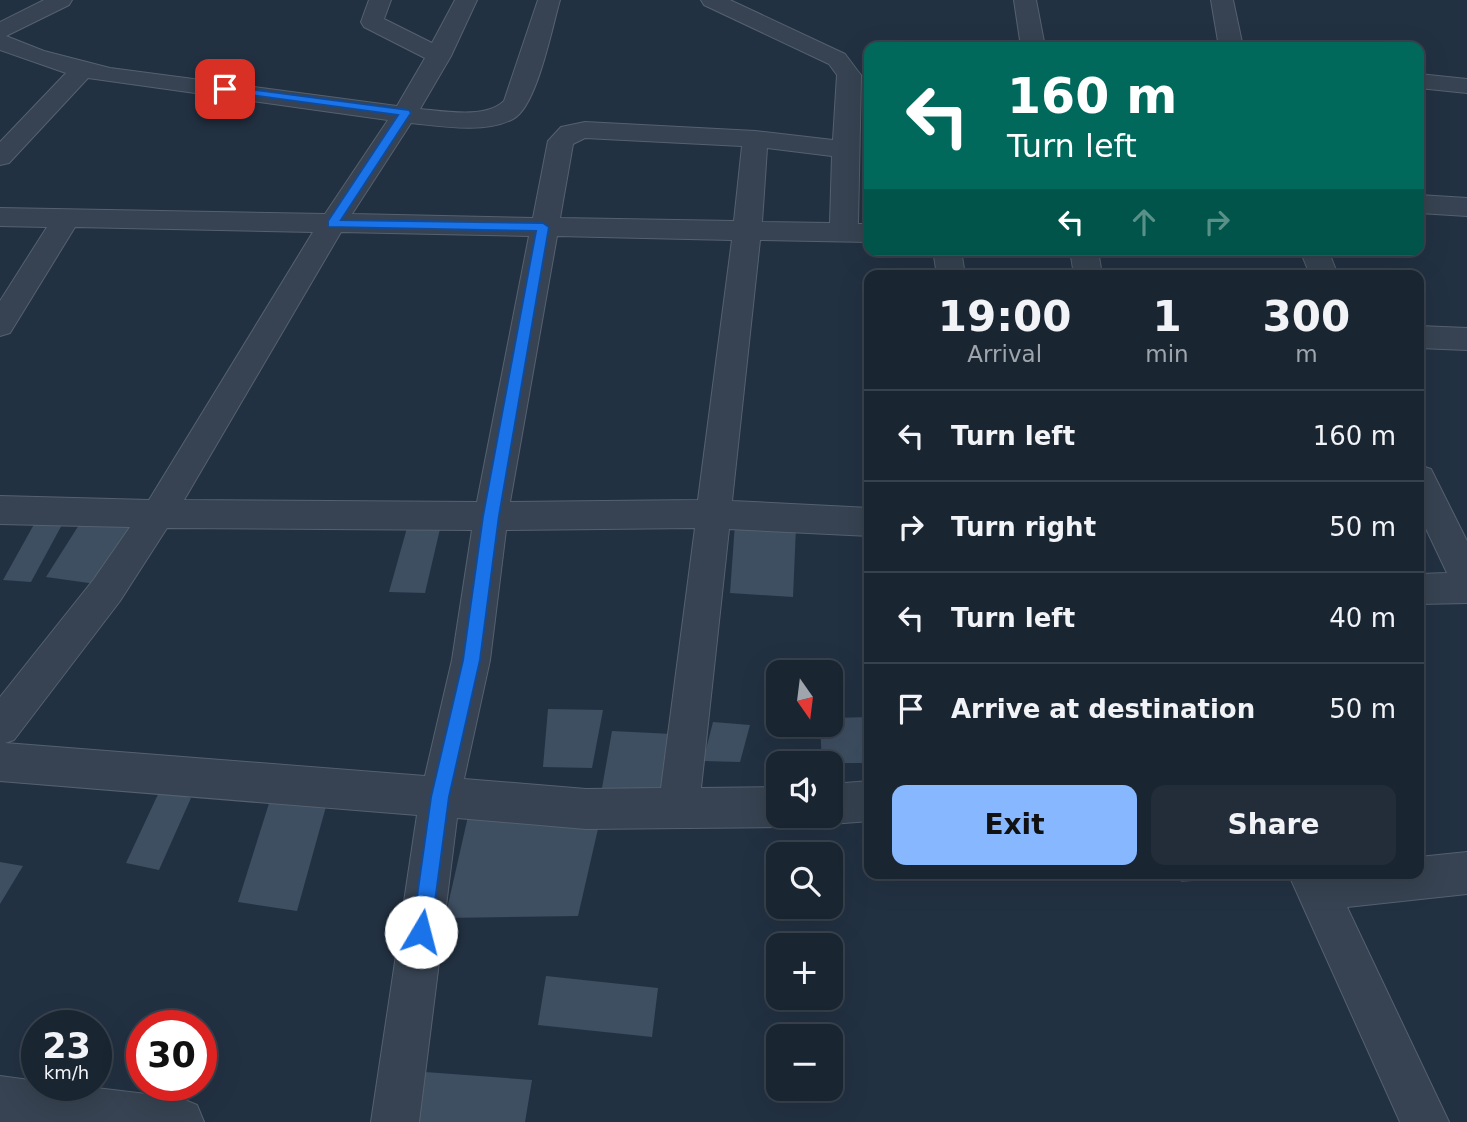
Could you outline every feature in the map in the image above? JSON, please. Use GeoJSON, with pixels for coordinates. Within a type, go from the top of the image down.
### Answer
{"type":"FeatureCollection","features":[{"type":"Feature","properties":{"kind":"street"},"geometry":{"type":"LineString","coordinates":[[0,31],[61,0]]}},
{"type":"Feature","properties":{"kind":"street"},"geometry":{"type":"LineString","coordinates":[[380,0],[372,22],[439,56]]}},
{"type":"Feature","properties":{"kind":"street"},"geometry":{"type":"LineString","coordinates":[[0,727],[107,590],[158,514],[332,224],[405,113],[439,56],[466,0]]}},
{"type":"Feature","properties":{"kind":"street"},"geometry":{"type":"LineString","coordinates":[[0,42],[30,56],[83,69],[405,113],[469,118],[496,117],[510,112],[518,100],[549,0]]}},
{"type":"Feature","properties":{"kind":"street"},"geometry":{"type":"LineString","coordinates":[[0,217],[857,233],[845,149],[849,75],[845,66],[837,59],[712,0]]}},
{"type":"Feature","properties":{"kind":"street"},"geometry":{"type":"LineString","coordinates":[[1025,0],[1031,42]]}},
{"type":"Feature","properties":{"kind":"street"},"geometry":{"type":"LineString","coordinates":[[1222,0],[1230,42]]}},
{"type":"Feature","properties":{"kind":"street"},"geometry":{"type":"LineString","coordinates":[[0,8],[32,14]]}},
{"type":"Feature","properties":{"kind":"street"},"geometry":{"type":"LineString","coordinates":[[0,157],[83,69]]}},
{"type":"Feature","properties":{"kind":"street"},"geometry":{"type":"LineString","coordinates":[[1424,82],[1467,86]]}},
{"type":"Feature","properties":{"kind":"street"},"geometry":{"type":"LineString","coordinates":[[395,1122],[440,797],[471,660],[491,516],[561,141],[569,133],[603,131],[755,139],[845,149]]}},
{"type":"Feature","properties":{"kind":"street"},"geometry":{"type":"LineString","coordinates":[[678,810],[747,233],[755,139]]}},
{"type":"Feature","properties":{"kind":"street"},"geometry":{"type":"LineString","coordinates":[[1424,204],[1467,206]]}},
{"type":"Feature","properties":{"kind":"street"},"geometry":{"type":"LineString","coordinates":[[0,325],[66,219]]}},
{"type":"Feature","properties":{"kind":"street"},"geometry":{"type":"LineString","coordinates":[[1424,337],[1467,339]]}},
{"type":"Feature","properties":{"kind":"street"},"geometry":{"type":"LineString","coordinates":[[1424,488],[1467,577]]}},
{"type":"Feature","properties":{"kind":"street"},"geometry":{"type":"LineString","coordinates":[[0,510],[491,516],[714,514],[864,522]]}},
{"type":"Feature","properties":{"kind":"street"},"geometry":{"type":"LineString","coordinates":[[1424,589],[1467,588]]}},
{"type":"Feature","properties":{"kind":"street"},"geometry":{"type":"LineString","coordinates":[[0,762],[285,788],[586,809],[766,807]]}},
{"type":"Feature","properties":{"kind":"street"},"geometry":{"type":"LineString","coordinates":[[843,803],[864,801]]}},
{"type":"Feature","properties":{"kind":"street"},"geometry":{"type":"LineString","coordinates":[[1424,875],[1467,873]]}},
{"type":"Feature","properties":{"kind":"street"},"geometry":{"type":"LineString","coordinates":[[1352,879],[1313,881],[1425,1122]]}},
{"type":"Feature","properties":{"kind":"street"},"geometry":{"type":"LineString","coordinates":[[0,1100],[180,1122]]}},
{"type":"Feature","properties":{"kind":"building"},"geometry":{"type":"Polygon","coordinates":[[[84,517],[138,524],[103,585],[46,577],[84,517]]]}},
{"type":"Feature","properties":{"kind":"building"},"geometry":{"type":"Polygon","coordinates":[[[37,519],[64,521],[31,582],[3,580],[37,519]]]}},
{"type":"Feature","properties":{"kind":"building"},"geometry":{"type":"Polygon","coordinates":[[[735,523],[796,527],[793,597],[730,593],[735,523]]]}},
{"type":"Feature","properties":{"kind":"building"},"geometry":{"type":"Polygon","coordinates":[[[407,528],[440,529],[425,593],[389,592],[407,528]]]}},
{"type":"Feature","properties":{"kind":"building"},"geometry":{"type":"Polygon","coordinates":[[[548,709],[603,710],[592,768],[543,767],[548,709]]]}},
{"type":"Feature","properties":{"kind":"building"},"geometry":{"type":"Polygon","coordinates":[[[864,717],[864,763],[843,763],[843,751],[821,751],[821,737],[844,737],[844,718],[864,717]]]}},
{"type":"Feature","properties":{"kind":"building"},"geometry":{"type":"Polygon","coordinates":[[[713,722],[750,725],[740,762],[703,761],[713,722]]]}},
{"type":"Feature","properties":{"kind":"building"},"geometry":{"type":"Polygon","coordinates":[[[612,731],[672,734],[665,790],[602,788],[612,731]]]}},
{"type":"Feature","properties":{"kind":"building"},"geometry":{"type":"Polygon","coordinates":[[[160,790],[191,798],[159,870],[126,863],[160,790]]]}},
{"type":"Feature","properties":{"kind":"building"},"geometry":{"type":"Polygon","coordinates":[[[271,797],[327,803],[297,911],[238,902],[271,797]]]}},
{"type":"Feature","properties":{"kind":"building"},"geometry":{"type":"Polygon","coordinates":[[[469,812],[600,820],[578,916],[445,918],[469,812]]]}},
{"type":"Feature","properties":{"kind":"building"},"geometry":{"type":"Polygon","coordinates":[[[0,862],[23,866],[0,904],[0,862]]]}},
{"type":"Feature","properties":{"kind":"building"},"geometry":{"type":"Polygon","coordinates":[[[1180,879],[1217,879],[1181,882],[1180,879]]]}},
{"type":"Feature","properties":{"kind":"building"},"geometry":{"type":"Polygon","coordinates":[[[546,976],[658,988],[652,1037],[538,1025],[546,976]]]}},
{"type":"Feature","properties":{"kind":"building"},"geometry":{"type":"Polygon","coordinates":[[[425,1072],[532,1080],[525,1122],[414,1122],[425,1072]]]}},
{"type":"Feature","properties":{"kind":"route"},"geometry":{"type":"LineString","coordinates":[[225,89],[405,113],[332,224],[543,227],[491,516],[477,628],[440,797],[421,932]]}}]}
